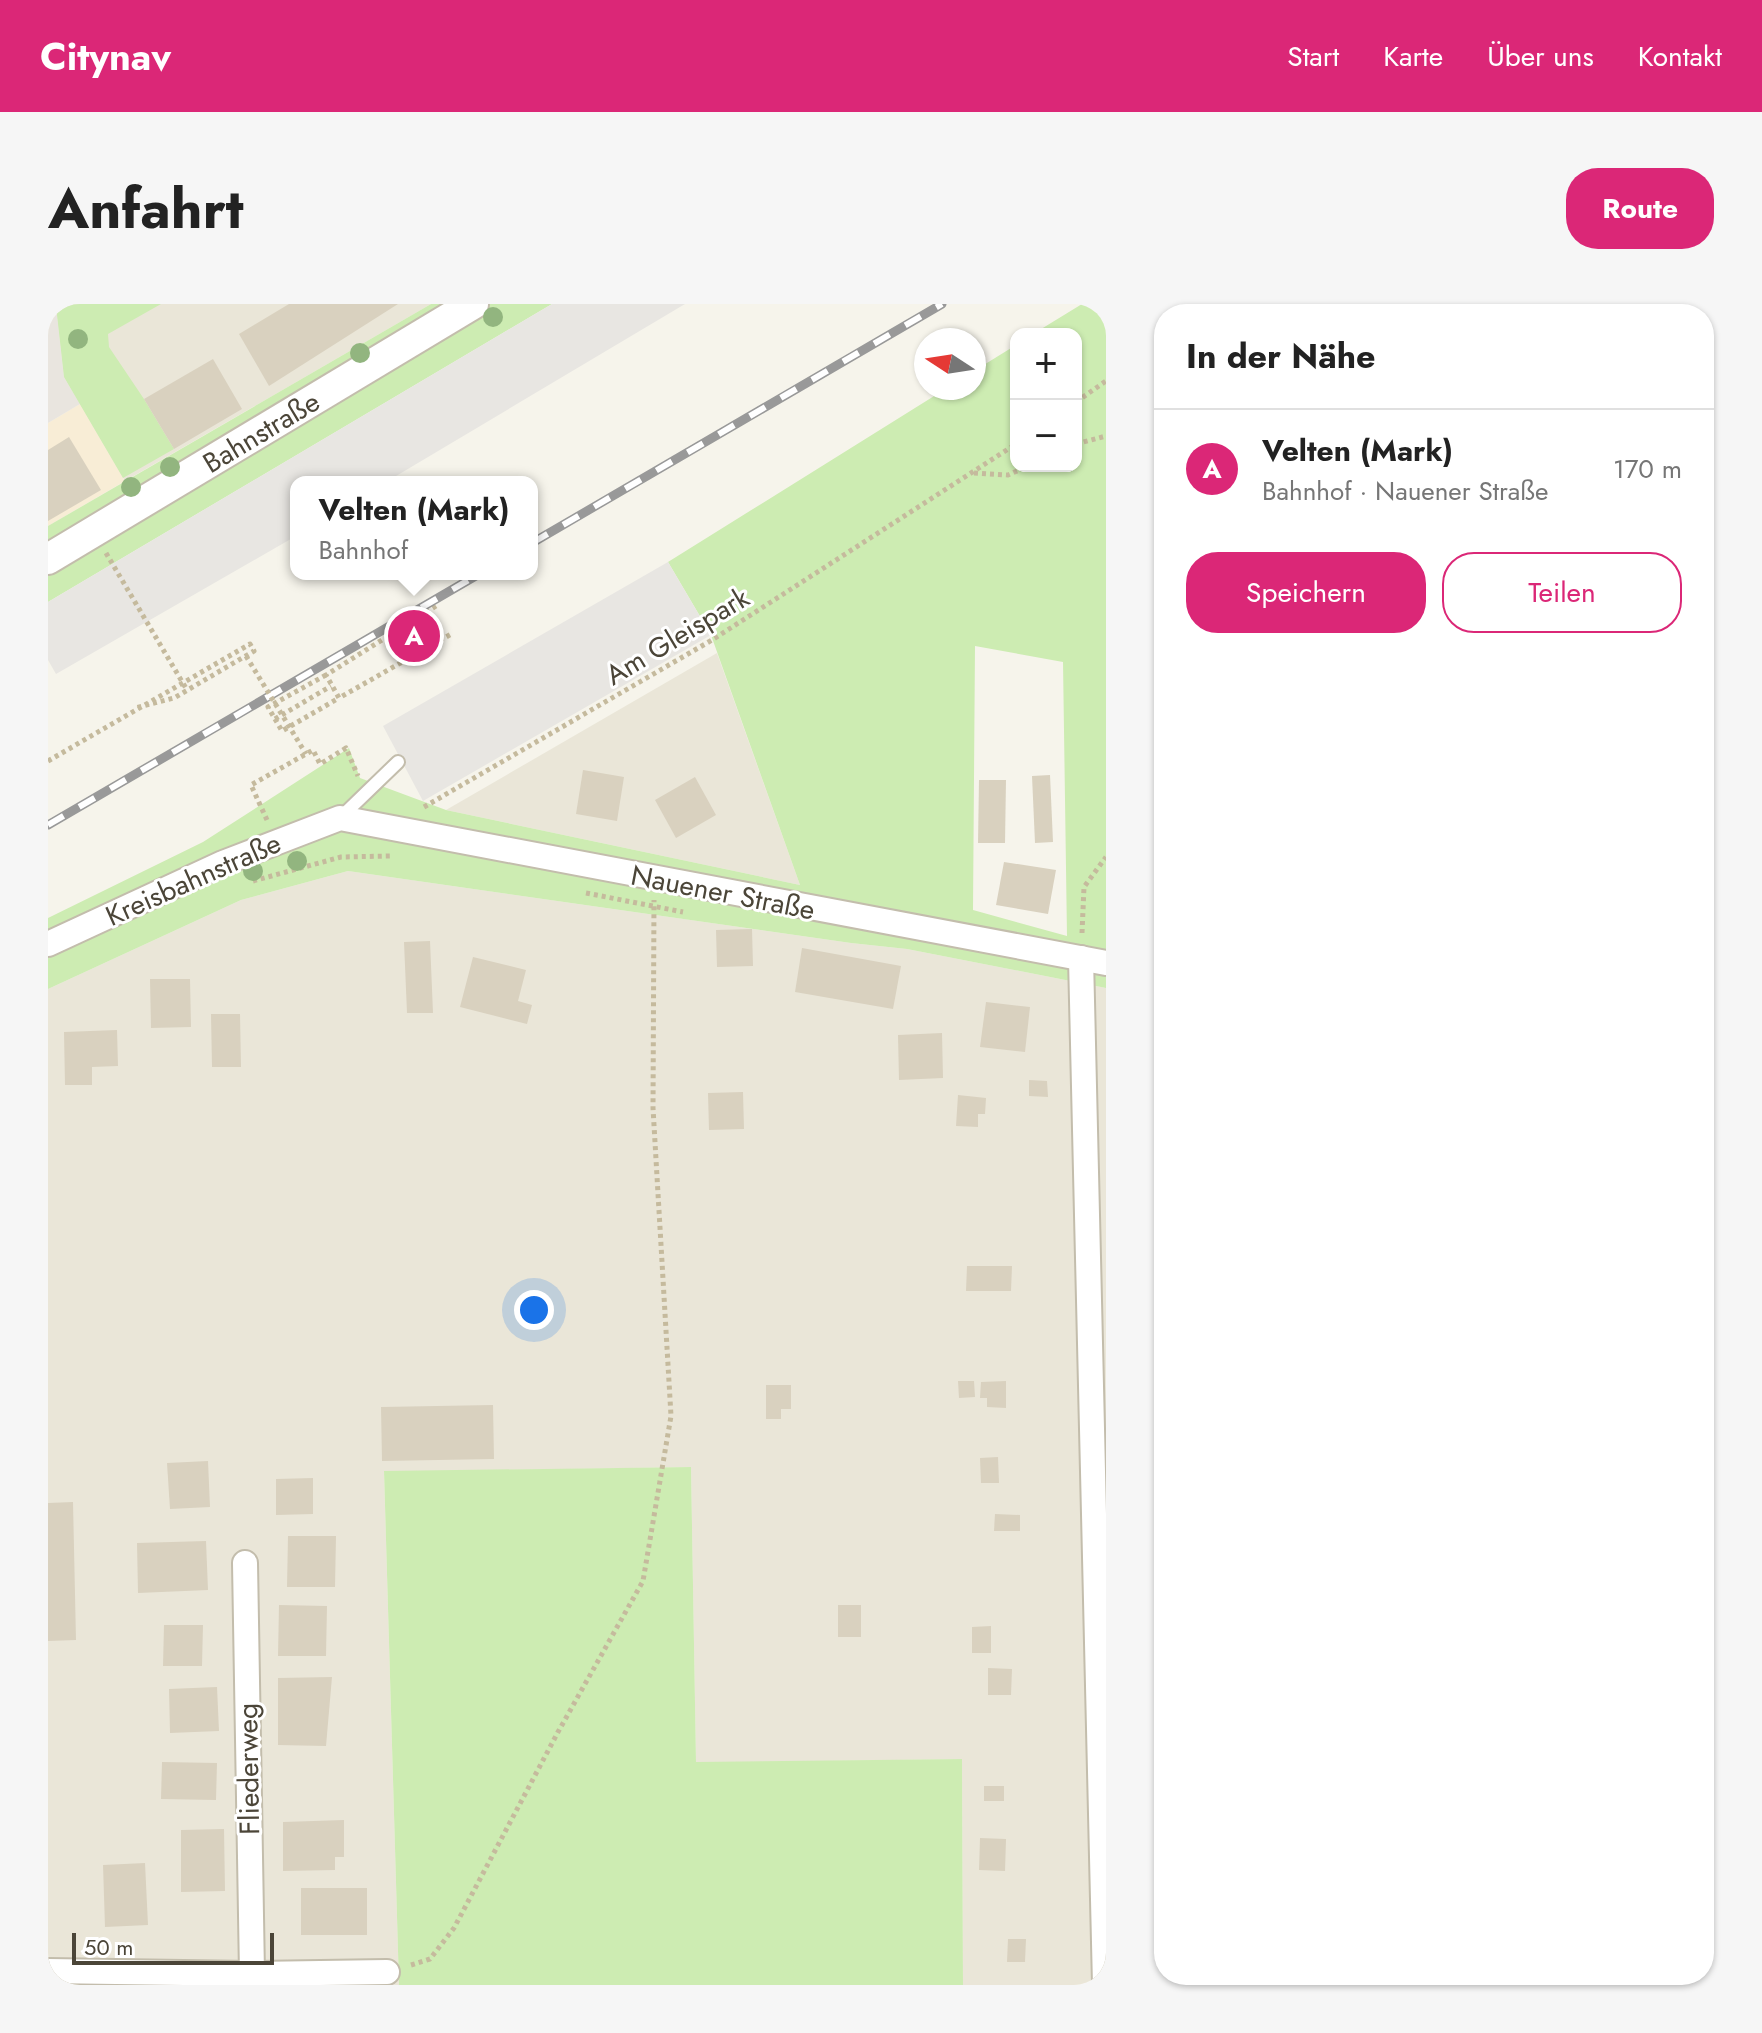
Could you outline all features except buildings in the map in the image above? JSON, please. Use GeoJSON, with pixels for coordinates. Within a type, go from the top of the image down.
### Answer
{"type":"FeatureCollection","features":[{"type":"Feature","properties":{"kind":"street","name":"Bahnstraße"},"geometry":{"type":"LineString","coordinates":[[48,559],[473,304]]}},
{"type":"Feature","properties":{"kind":"street","name":"Nauener Straße"},"geometry":{"type":"LineString","coordinates":[[340,818],[1106,963]]}},
{"type":"Feature","properties":{"kind":"street","name":"Kreisbahnstraße"},"geometry":{"type":"LineString","coordinates":[[48,944],[223,863],[340,818]]}},
{"type":"Feature","properties":{"kind":"street"},"geometry":{"type":"LineString","coordinates":[[1081,958],[1105,1985]]}},
{"type":"Feature","properties":{"kind":"street","name":"Fliederweg"},"geometry":{"type":"LineString","coordinates":[[245,1563],[249,1979]]}},
{"type":"Feature","properties":{"kind":"street"},"geometry":{"type":"LineString","coordinates":[[48,1971],[249,1979],[387,1972]]}},
{"type":"Feature","properties":{"kind":"lane"},"geometry":{"type":"LineString","coordinates":[[340,818],[398,762]]}},
{"type":"Feature","properties":{"kind":"path"},"geometry":{"type":"LineString","coordinates":[[1079,400],[1106,381]]}},
{"type":"Feature","properties":{"kind":"path"},"geometry":{"type":"LineString","coordinates":[[1082,442],[1106,436]]}},
{"type":"Feature","properties":{"kind":"path","name":"Am Gleispark"},"geometry":{"type":"LineString","coordinates":[[413,809],[427,807],[712,640],[1010,448]]}},
{"type":"Feature","properties":{"kind":"path"},"geometry":{"type":"LineString","coordinates":[[974,473],[1008,475],[1015,472]]}},
{"type":"Feature","properties":{"kind":"path"},"geometry":{"type":"LineString","coordinates":[[93,532],[187,690]]}},
{"type":"Feature","properties":{"kind":"path"},"geometry":{"type":"LineString","coordinates":[[436,606],[326,675],[268,707],[282,731],[453,633]]}},
{"type":"Feature","properties":{"kind":"path"},"geometry":{"type":"LineString","coordinates":[[48,761],[135,708],[250,644],[254,651],[174,698],[135,708]]}},
{"type":"Feature","properties":{"kind":"path"},"geometry":{"type":"LineString","coordinates":[[246,656],[306,754]]}},
{"type":"Feature","properties":{"kind":"path"},"geometry":{"type":"LineString","coordinates":[[326,675],[339,698]]}},
{"type":"Feature","properties":{"kind":"path"},"geometry":{"type":"LineString","coordinates":[[275,719],[331,686]]}},
{"type":"Feature","properties":{"kind":"path"},"geometry":{"type":"LineString","coordinates":[[269,824],[251,785],[313,750],[320,764],[346,748],[358,778]]}},
{"type":"Feature","properties":{"kind":"path"},"geometry":{"type":"LineString","coordinates":[[246,883],[341,857],[398,856]]}},
{"type":"Feature","properties":{"kind":"path"},"geometry":{"type":"LineString","coordinates":[[1081,958],[1084,887],[1106,857]]}},
{"type":"Feature","properties":{"kind":"path"},"geometry":{"type":"LineString","coordinates":[[387,1972],[430,1959],[454,1928],[558,1732],[643,1581],[671,1416],[653,1108],[653,907],[657,880]]}},
{"type":"Feature","properties":{"kind":"path"},"geometry":{"type":"LineString","coordinates":[[575,891],[684,912]]}},
{"type":"Feature","properties":{"kind":"shaded area"},"geometry":{"type":"Polygon","coordinates":[[[48,304],[431,304],[125,481],[64,377],[57,315],[48,304]]]}},
{"type":"Feature","properties":{"kind":"shaded area"},"geometry":{"type":"Polygon","coordinates":[[[552,304],[685,304],[396,476],[290,476],[290,539],[56,674],[48,660],[48,602],[552,304]]]}},
{"type":"Feature","properties":{"kind":"shaded area"},"geometry":{"type":"Polygon","coordinates":[[[48,306],[57,315],[64,377],[80,404],[48,423],[48,306]]]}},
{"type":"Feature","properties":{"kind":"shaded area"},"geometry":{"type":"Polygon","coordinates":[[[80,404],[125,481],[48,526],[48,423],[80,404]]]}},
{"type":"Feature","properties":{"kind":"shaded area"},"geometry":{"type":"Polygon","coordinates":[[[668,562],[711,635],[423,801],[383,726],[668,562]]]}},
{"type":"Feature","properties":{"kind":"shaded area"},"geometry":{"type":"Polygon","coordinates":[[[717,653],[800,885],[446,810],[717,653]]]}},
{"type":"Feature","properties":{"kind":"shaded area"},"geometry":{"type":"Polygon","coordinates":[[[348,871],[907,949],[1106,988],[1106,1985],[963,1985],[962,1759],[696,1763],[691,1467],[384,1472],[399,1985],[48,1985],[48,989],[241,900],[348,871]]]}},
{"type":"Feature","properties":{"kind":"green space"},"geometry":{"type":"Polygon","coordinates":[[[58,304],[161,304],[108,334],[109,347],[174,449],[123,478],[64,377],[58,304]]]}},
{"type":"Feature","properties":{"kind":"green space"},"geometry":{"type":"Polygon","coordinates":[[[431,304],[552,304],[48,602],[48,526],[431,304]]]}},
{"type":"Feature","properties":{"kind":"green space"},"geometry":{"type":"Polygon","coordinates":[[[1082,304],[1106,304],[1106,988],[907,949],[348,871],[241,900],[48,989],[48,918],[203,842],[349,748],[360,778],[446,810],[800,885],[711,635],[668,562],[928,400],[986,400],[986,364],[1010,349],[1010,472],[1082,472],[1082,328],[1043,328],[1082,304]],[[975,646],[973,910],[1067,936],[1063,662],[975,646]]]}},
{"type":"Feature","properties":{"kind":"green space"},"geometry":{"type":"Polygon","coordinates":[[[691,1467],[696,1762],[962,1759],[963,1985],[399,1985],[384,1471],[691,1467]]]}},
{"type":"Feature","properties":{"kind":"railway"},"geometry":{"type":"LineString","coordinates":[[538,540],[942,304]]}},
{"type":"Feature","properties":{"kind":"railway"},"geometry":{"type":"LineString","coordinates":[[48,825],[469,580]]}},
{"type":"Feature","properties":{"kind":"place","name":"Velten (Mark)"},"geometry":{"type":"Point","coordinates":[414,636]}}]}
